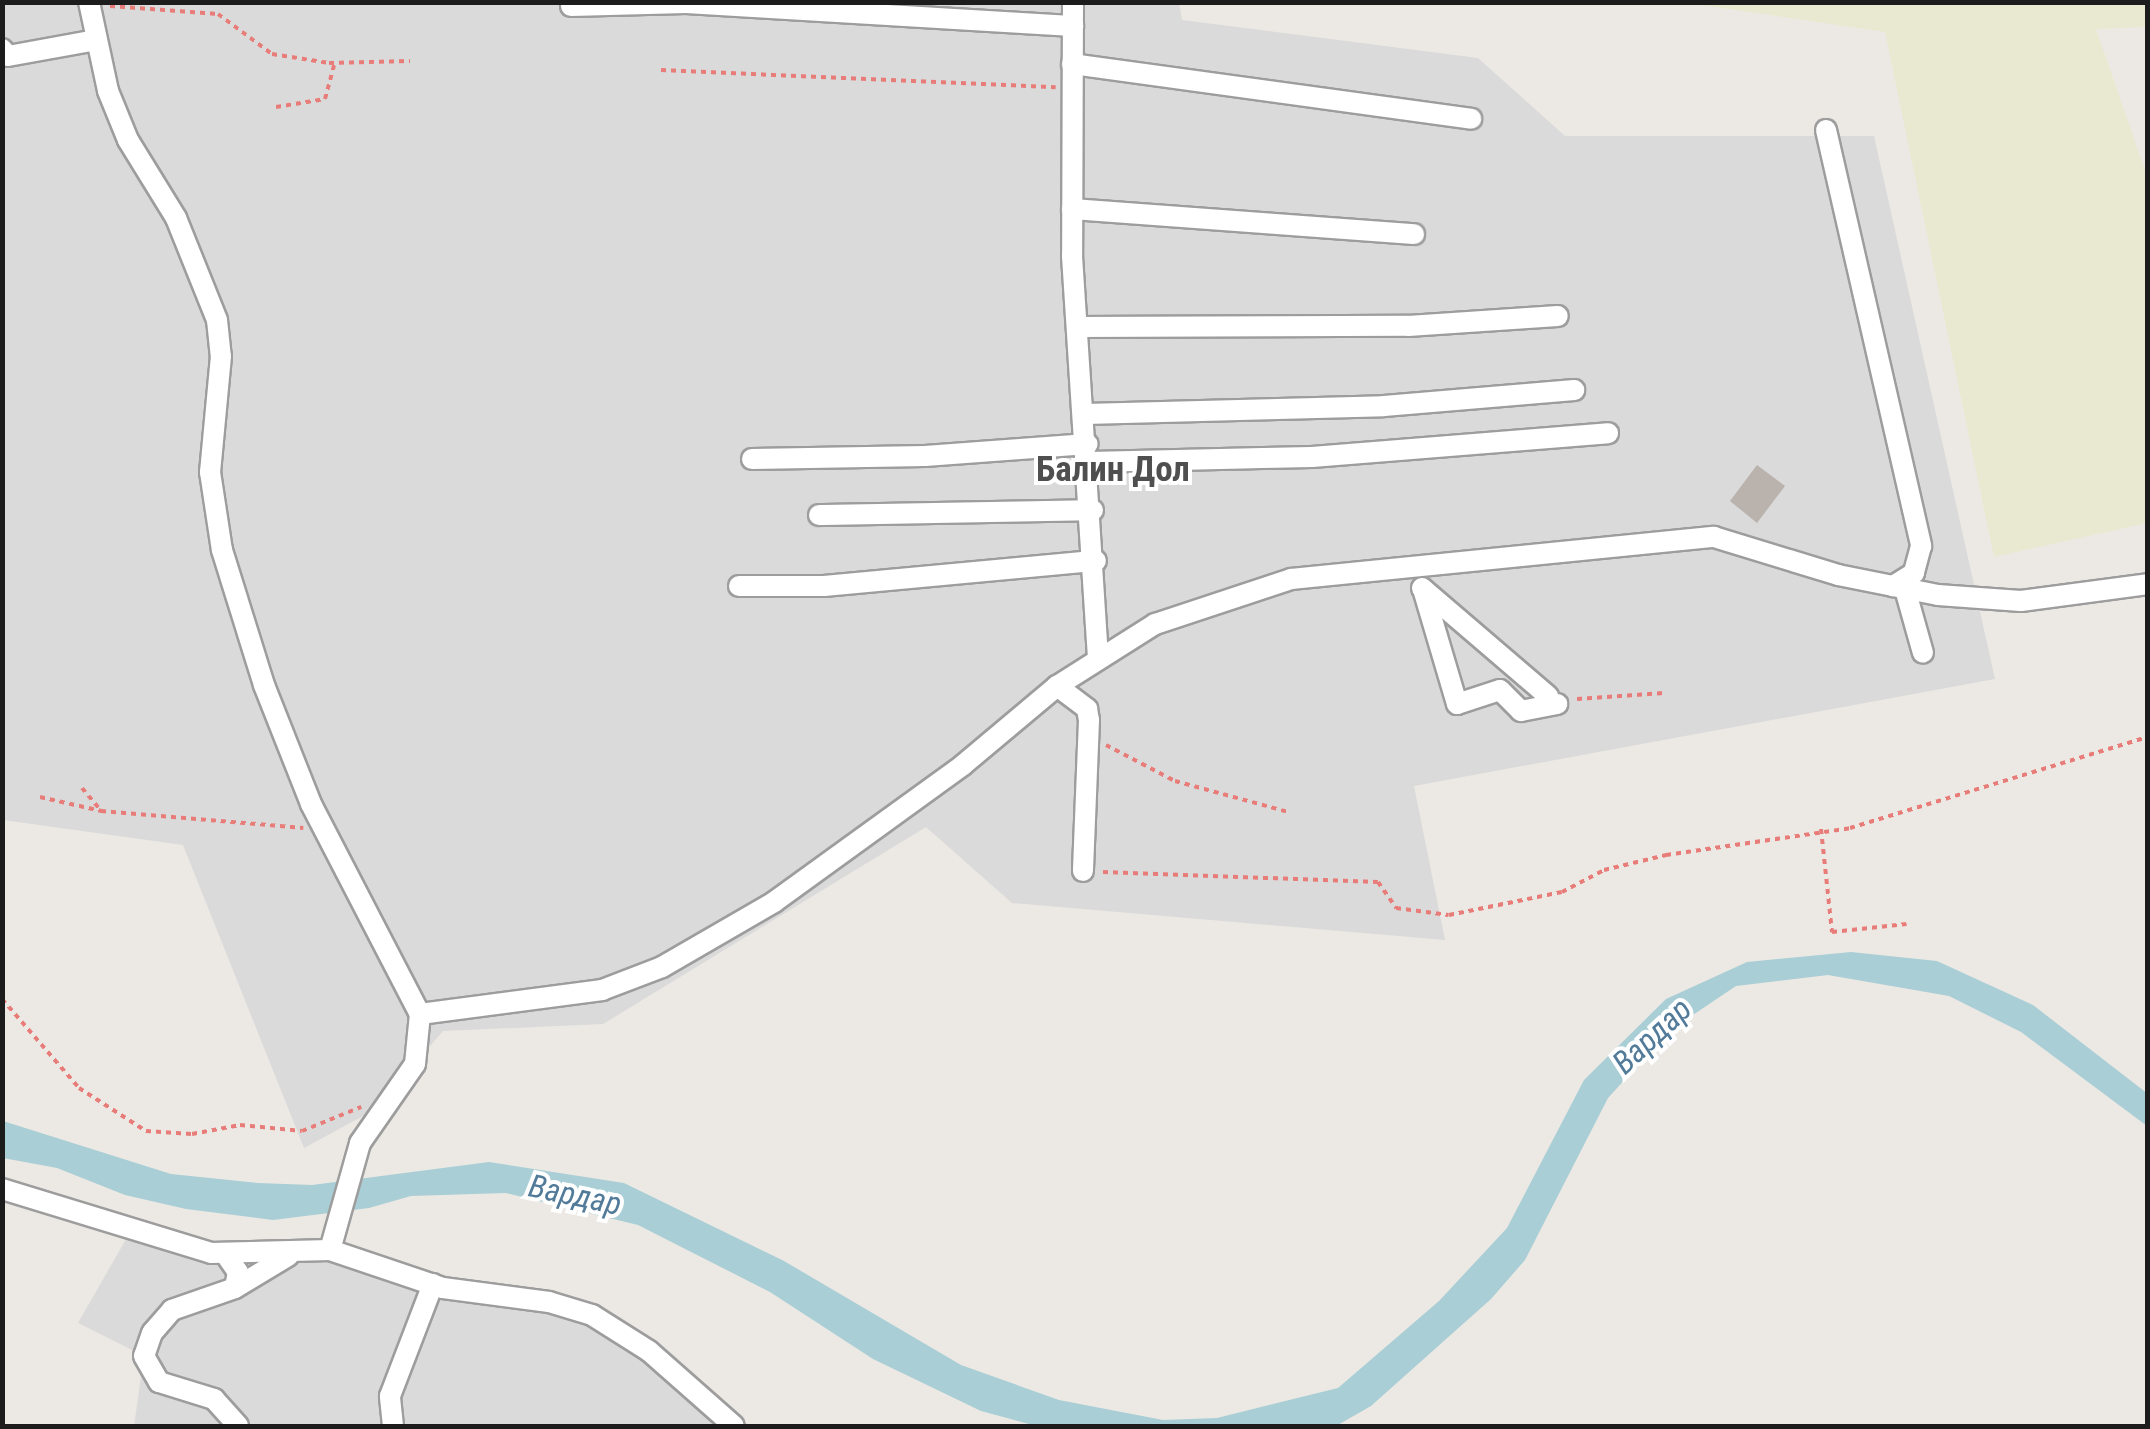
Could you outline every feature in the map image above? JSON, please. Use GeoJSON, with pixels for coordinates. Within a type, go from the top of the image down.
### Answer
{"type":"FeatureCollection","features":[{"type":"Feature","properties":{"kind":"street"},"geometry":{"type":"LineString","coordinates":[[1072,2],[1072,209],[1077,327],[1096,561],[1098,658]]}},
{"type":"Feature","properties":{"kind":"street"},"geometry":{"type":"LineString","coordinates":[[571,6],[686,3],[1072,26]]}},
{"type":"Feature","properties":{"kind":"street"},"geometry":{"type":"LineString","coordinates":[[89,6],[128,140],[176,218],[218,320],[221,356],[210,472],[222,550],[282,737],[420,1014],[414,1064],[360,1144],[330,1250]]}},
{"type":"Feature","properties":{"kind":"street"},"geometry":{"type":"LineString","coordinates":[[4,56],[96,40]]}},
{"type":"Feature","properties":{"kind":"street"},"geometry":{"type":"LineString","coordinates":[[1072,64],[1470,119]]}},
{"type":"Feature","properties":{"kind":"street"},"geometry":{"type":"LineString","coordinates":[[1826,130],[1921,546],[1914,573],[1899,588]]}},
{"type":"Feature","properties":{"kind":"street"},"geometry":{"type":"LineString","coordinates":[[1072,209],[1414,234]]}},
{"type":"Feature","properties":{"kind":"street"},"geometry":{"type":"LineString","coordinates":[[1077,327],[1408,326],[1558,316]]}},
{"type":"Feature","properties":{"kind":"street"},"geometry":{"type":"LineString","coordinates":[[1085,414],[1384,406],[1574,390]]}},
{"type":"Feature","properties":{"kind":"street"},"geometry":{"type":"LineString","coordinates":[[752,458],[1088,453],[1312,456],[1608,433]]}},
{"type":"Feature","properties":{"kind":"street"},"geometry":{"type":"LineString","coordinates":[[819,515],[1092,510]]}},
{"type":"Feature","properties":{"kind":"street"},"geometry":{"type":"LineString","coordinates":[[420,1014],[602,990],[662,967],[774,902],[964,765],[1057,686],[1098,658],[1155,624],[1291,579],[1714,537],[1899,588],[2021,602],[2148,584]]}},
{"type":"Feature","properties":{"kind":"street"},"geometry":{"type":"LineString","coordinates":[[739,586],[824,586],[1096,561]]}},
{"type":"Feature","properties":{"kind":"street"},"geometry":{"type":"LineString","coordinates":[[1380,569],[1408,576],[1552,700],[1521,711],[1500,690],[1457,704],[1423,589]]}},
{"type":"Feature","properties":{"kind":"street"},"geometry":{"type":"LineString","coordinates":[[1899,588],[1924,653]]}},
{"type":"Feature","properties":{"kind":"street"},"geometry":{"type":"LineString","coordinates":[[1057,686],[1087,709],[1083,871]]}},
{"type":"Feature","properties":{"kind":"street"},"geometry":{"type":"LineString","coordinates":[[2,1188],[226,1255],[288,1256],[330,1250],[433,1284],[592,1315],[649,1351],[734,1426]]}},
{"type":"Feature","properties":{"kind":"street"},"geometry":{"type":"LineString","coordinates":[[226,1255],[238,1272],[235,1288]]}},
{"type":"Feature","properties":{"kind":"street"},"geometry":{"type":"LineString","coordinates":[[238,1426],[214,1398],[159,1382],[144,1356],[152,1333],[172,1310],[235,1288],[288,1256]]}},
{"type":"Feature","properties":{"kind":"street"},"geometry":{"type":"LineString","coordinates":[[393,1426],[390,1396],[433,1284]]}},
{"type":"Feature","properties":{"kind":"path"},"geometry":{"type":"LineString","coordinates":[[89,6],[148,6],[218,14],[272,54],[335,62],[410,61]]}},
{"type":"Feature","properties":{"kind":"path"},"geometry":{"type":"LineString","coordinates":[[276,107],[325,99],[335,62]]}},
{"type":"Feature","properties":{"kind":"path"},"geometry":{"type":"LineString","coordinates":[[661,70],[1072,88]]}},
{"type":"Feature","properties":{"kind":"path"},"geometry":{"type":"LineString","coordinates":[[1552,700],[1664,693]]}},
{"type":"Feature","properties":{"kind":"path"},"geometry":{"type":"LineString","coordinates":[[1088,735],[1175,781],[1288,812]]}},
{"type":"Feature","properties":{"kind":"path"},"geometry":{"type":"LineString","coordinates":[[1083,871],[1378,882],[1396,908],[1449,915],[1562,892],[1604,870],[1666,854],[1850,828],[2148,737]]}},
{"type":"Feature","properties":{"kind":"path"},"geometry":{"type":"LineString","coordinates":[[82,788],[101,811]]}},
{"type":"Feature","properties":{"kind":"path"},"geometry":{"type":"LineString","coordinates":[[40,797],[101,811],[325,829]]}},
{"type":"Feature","properties":{"kind":"path"},"geometry":{"type":"LineString","coordinates":[[1822,830],[1832,932],[1907,924]]}},
{"type":"Feature","properties":{"kind":"path"},"geometry":{"type":"LineString","coordinates":[[2,999],[79,1088],[146,1131],[192,1134],[240,1125],[302,1131],[374,1097]]}},
{"type":"Feature","properties":{"kind":"shaded area"},"geometry":{"type":"Polygon","coordinates":[[[3,3],[1179,3],[1182,20],[1478,58],[1565,136],[1874,136],[1995,679],[1414,786],[1445,940],[1012,903],[926,827],[603,1024],[443,1031],[376,1109],[304,1148],[183,845],[3,820],[3,3]]]}},
{"type":"Feature","properties":{"kind":"shaded area"},"geometry":{"type":"Polygon","coordinates":[[[133,1227],[193,1247],[330,1250],[592,1315],[734,1426],[134,1426],[144,1356],[78,1323],[133,1227]]]}},
{"type":"Feature","properties":{"kind":"green space"},"geometry":{"type":"Polygon","coordinates":[[[1687,3],[2147,3],[2147,27],[2096,29],[2147,176],[2147,523],[1994,557],[1885,32],[1687,3]]]}},
{"type":"Feature","properties":{"kind":"water","name":"Вардар"},"geometry":{"type":"Polygon","coordinates":[[[1851,952],[1937,961],[2033,1005],[2148,1094],[2147,1126],[2021,1032],[1949,996],[1828,975],[1736,986],[1669,1031],[1608,1098],[1525,1260],[1491,1299],[1371,1406],[1336,1426],[1036,1426],[981,1411],[873,1359],[770,1292],[638,1225],[506,1193],[411,1196],[369,1208],[273,1220],[186,1209],[125,1195],[57,1168],[3,1158],[3,1121],[171,1174],[258,1183],[312,1185],[489,1162],[624,1183],[784,1261],[961,1365],[1059,1400],[1163,1420],[1217,1418],[1338,1388],[1439,1301],[1507,1228],[1584,1080],[1666,999],[1747,962],[1851,952]]]}},
{"type":"Feature","properties":{"kind":"building"},"geometry":{"type":"Polygon","coordinates":[[[1757,465],[1785,486],[1757,523],[1730,501],[1757,465]]]}},
{"type":"Feature","properties":{"kind":"district","name":"Балин Дол"},"geometry":{"type":"Point","coordinates":[1113,470]}}]}
